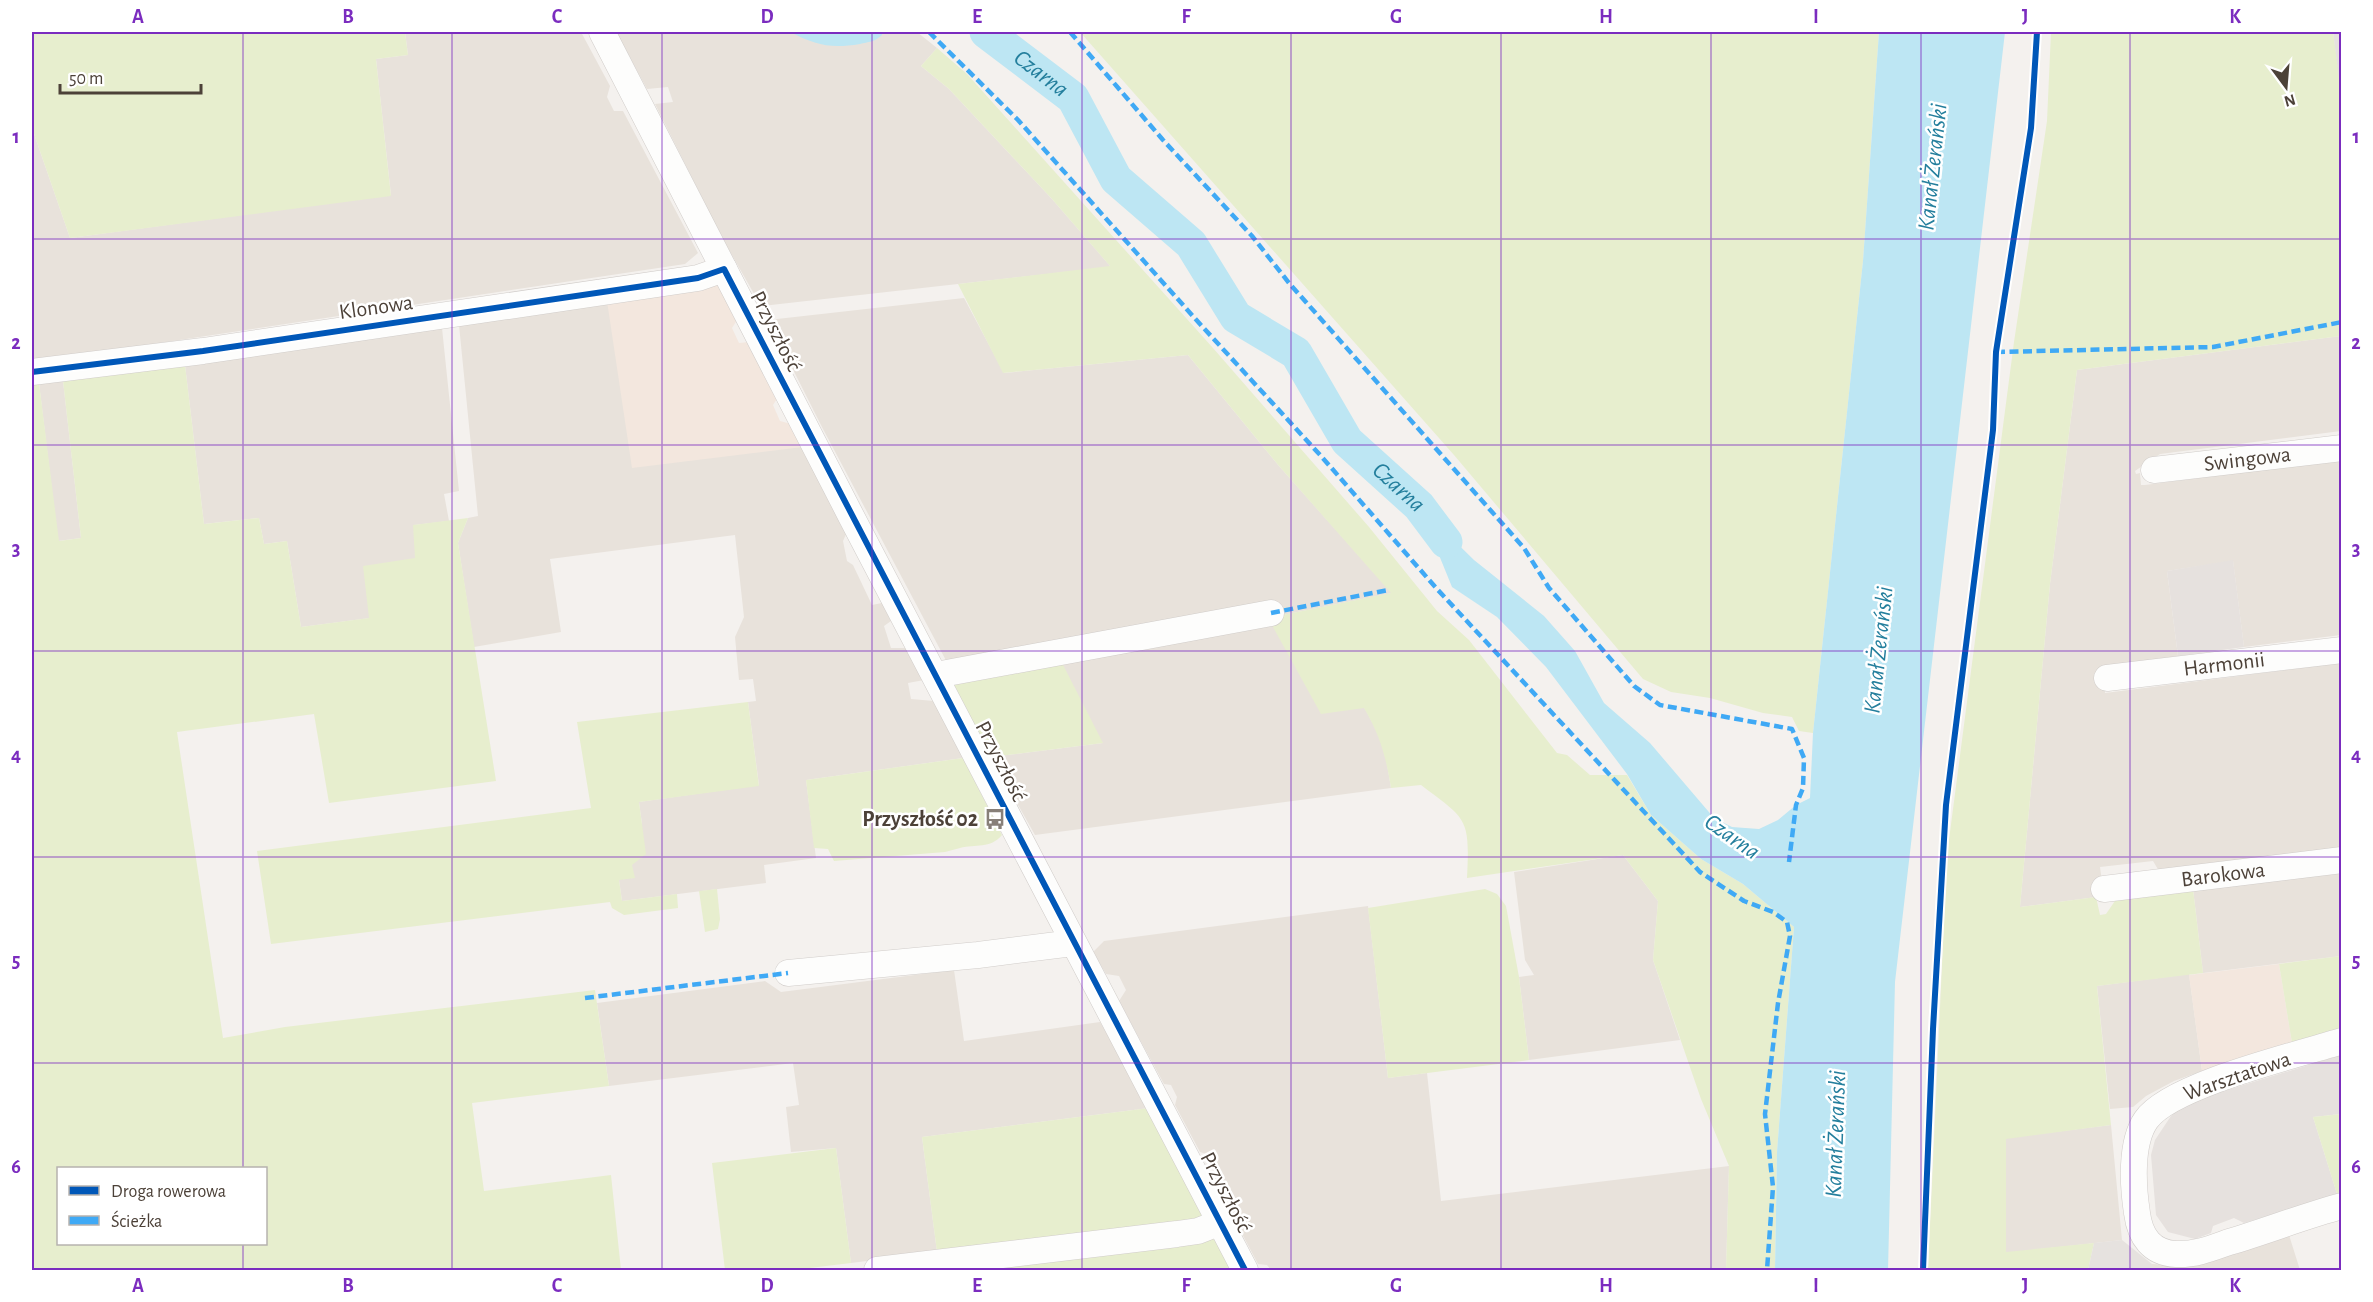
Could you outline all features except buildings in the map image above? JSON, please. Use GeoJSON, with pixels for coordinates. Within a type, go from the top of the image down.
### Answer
{"type":"FeatureCollection","features":[{"type":"Feature","properties":{"kind":"street","name":"Przyszłość"},"geometry":{"type":"LineString","coordinates":[[602,32],[1073,943],[1245,1270]]}},
{"type":"Feature","properties":{"kind":"street","name":"Klonowa"},"geometry":{"type":"LineString","coordinates":[[32,372],[203,351],[698,278],[724,269]]}},
{"type":"Feature","properties":{"kind":"street","name":"Swingowa"},"geometry":{"type":"LineString","coordinates":[[2154,470],[2342,448]]}},
{"type":"Feature","properties":{"kind":"street"},"geometry":{"type":"LineString","coordinates":[[936,675],[1271,613]]}},
{"type":"Feature","properties":{"kind":"street","name":"Harmonii"},"geometry":{"type":"LineString","coordinates":[[2107,678],[2342,650]]}},
{"type":"Feature","properties":{"kind":"street","name":"Barokowa"},"geometry":{"type":"LineString","coordinates":[[2104,889],[2342,860]]}},
{"type":"Feature","properties":{"kind":"street"},"geometry":{"type":"LineString","coordinates":[[788,973],[978,956],[1073,943]]}},
{"type":"Feature","properties":{"kind":"street","name":"Warsztatowa"},"geometry":{"type":"LineString","coordinates":[[2342,1041],[2187,1091],[2159,1106],[2139,1132],[2134,1154],[2137,1214],[2141,1229],[2148,1244],[2162,1252],[2189,1254],[2342,1206]]}},
{"type":"Feature","properties":{"kind":"street"},"geometry":{"type":"LineString","coordinates":[[877,1270],[1177,1234],[1198,1231],[1221,1222]]}},
{"type":"Feature","properties":{"kind":"shaded area"},"geometry":{"type":"Polygon","coordinates":[[[405,32],[581,32],[610,86],[607,97],[614,111],[623,111],[698,253],[685,264],[93,353],[32,359],[32,128],[70,238],[391,195],[376,59],[408,55],[405,32]]]}},
{"type":"Feature","properties":{"kind":"shaded area"},"geometry":{"type":"Polygon","coordinates":[[[616,32],[917,32],[937,48],[921,66],[949,89],[1052,199],[1111,267],[761,306],[721,236],[655,104],[673,102],[668,87],[647,89],[616,32]]]}},
{"type":"Feature","properties":{"kind":"shaded area"},"geometry":{"type":"Polygon","coordinates":[[[2333,32],[2341,32],[2341,94],[2333,32]]]}},
{"type":"Feature","properties":{"kind":"shaded area"},"geometry":{"type":"Polygon","coordinates":[[[717,284],[737,320],[732,328],[739,343],[749,342],[778,397],[773,405],[780,421],[791,424],[803,447],[632,468],[607,301],[717,284]]]}},
{"type":"Feature","properties":{"kind":"shaded area"},"geometry":{"type":"Polygon","coordinates":[[[964,298],[1004,373],[1188,355],[1279,466],[1392,593],[1268,618],[1364,707],[1385,752],[1391,788],[1035,835],[991,757],[1103,743],[950,668],[768,320],[964,298]]]}},
{"type":"Feature","properties":{"kind":"shaded area"},"geometry":{"type":"Polygon","coordinates":[[[607,301],[803,447],[847,532],[843,541],[847,561],[853,565],[872,605],[882,603],[891,621],[884,626],[891,648],[907,648],[924,680],[908,683],[911,699],[934,701],[963,758],[806,780],[816,858],[764,865],[766,883],[622,901],[619,880],[632,865],[642,824],[639,802],[759,785],[748,702],[756,701],[753,679],[739,680],[735,637],[744,617],[735,535],[550,559],[561,632],[474,647],[458,543],[468,518],[478,516],[459,325],[607,301]]]}},
{"type":"Feature","properties":{"kind":"shaded area"},"geometry":{"type":"Polygon","coordinates":[[[442,328],[459,491],[444,494],[449,521],[414,525],[416,558],[370,618],[301,627],[287,541],[264,544],[259,518],[204,524],[185,365],[442,328]]]}},
{"type":"Feature","properties":{"kind":"shaded area"},"geometry":{"type":"Polygon","coordinates":[[[2341,336],[2341,431],[2160,454],[2135,471],[2136,474],[2140,473],[2141,485],[2145,485],[2341,460],[2341,635],[2244,647],[2233,561],[2167,571],[2178,656],[2103,666],[2105,693],[2341,663],[2341,848],[2159,871],[2153,861],[2100,867],[2104,896],[2020,907],[2050,584],[2077,370],[2341,336]]]}},
{"type":"Feature","properties":{"kind":"shaded area"},"geometry":{"type":"Polygon","coordinates":[[[63,381],[81,538],[58,541],[39,383],[63,381]]]}},
{"type":"Feature","properties":{"kind":"shaded area"},"geometry":{"type":"Polygon","coordinates":[[[2233,560],[2244,647],[2178,656],[2167,571],[2233,560]]]}},
{"type":"Feature","properties":{"kind":"shaded area"},"geometry":{"type":"Polygon","coordinates":[[[1623,855],[1658,901],[1653,960],[1680,1040],[1529,1060],[1519,977],[1534,975],[1525,960],[1514,872],[1623,855]]]}},
{"type":"Feature","properties":{"kind":"shaded area"},"geometry":{"type":"Polygon","coordinates":[[[2341,870],[2341,956],[2203,973],[2193,889],[2341,870]]]}},
{"type":"Feature","properties":{"kind":"shaded area"},"geometry":{"type":"Polygon","coordinates":[[[1368,906],[1388,1078],[1427,1073],[1441,1201],[1729,1166],[1726,1270],[1271,1270],[1267,1265],[1258,1264],[1211,1175],[1216,1167],[1212,1156],[1200,1152],[1175,1105],[1177,1097],[1171,1085],[1164,1084],[1119,1001],[1126,990],[1119,976],[1106,974],[1093,952],[1104,941],[1368,906]]]}},
{"type":"Feature","properties":{"kind":"shaded area"},"geometry":{"type":"Polygon","coordinates":[[[2279,964],[2292,1043],[2202,1071],[2189,975],[2279,964]]]}},
{"type":"Feature","properties":{"kind":"shaded area"},"geometry":{"type":"Polygon","coordinates":[[[954,970],[964,1041],[1100,1022],[1149,1108],[922,1137],[937,1252],[851,1263],[836,1148],[791,1152],[786,1107],[799,1105],[793,1063],[609,1086],[597,1003],[765,981],[781,992],[954,970]]]}},
{"type":"Feature","properties":{"kind":"shaded area"},"geometry":{"type":"Polygon","coordinates":[[[2189,974],[2202,1071],[2174,1081],[2146,1096],[2133,1107],[2110,1109],[2097,986],[2189,974]]]}},
{"type":"Feature","properties":{"kind":"shaded area"},"geometry":{"type":"Polygon","coordinates":[[[2341,1055],[2341,1114],[2313,1117],[2337,1194],[2244,1223],[2234,1218],[2213,1226],[2211,1233],[2195,1239],[2168,1232],[2156,1215],[2151,1155],[2155,1140],[2171,1116],[2185,1103],[2341,1055]]]}},
{"type":"Feature","properties":{"kind":"shaded area"},"geometry":{"type":"Polygon","coordinates":[[[2111,1125],[2122,1240],[2006,1253],[2006,1138],[2111,1125]]]}},
{"type":"Feature","properties":{"kind":"shaded area"},"geometry":{"type":"Polygon","coordinates":[[[2289,1235],[2300,1270],[2152,1270],[2152,1264],[2194,1266],[2289,1235]]]}},
{"type":"Feature","properties":{"kind":"shaded area"},"geometry":{"type":"Polygon","coordinates":[[[2122,1240],[2152,1264],[2152,1270],[2088,1270],[2094,1243],[2122,1240]]]}},
{"type":"Feature","properties":{"kind":"green space"},"geometry":{"type":"Polygon","coordinates":[[[32,32],[405,32],[408,55],[376,59],[391,196],[70,238],[32,128],[32,32]]]}},
{"type":"Feature","properties":{"kind":"green space"},"geometry":{"type":"Polygon","coordinates":[[[1080,32],[1879,32],[1863,261],[1813,733],[1799,731],[1792,717],[1763,713],[1710,698],[1671,692],[1643,679],[1454,455],[1080,32]]]}},
{"type":"Feature","properties":{"kind":"green space"},"geometry":{"type":"Polygon","coordinates":[[[2051,32],[2333,32],[2342,94],[2341,336],[2077,370],[2050,584],[2020,907],[2096,897],[2100,915],[2106,914],[2117,898],[2193,889],[2203,973],[2097,986],[2111,1125],[2006,1139],[2006,1252],[2094,1243],[2088,1270],[1928,1270],[1947,855],[2014,342],[2047,121],[2051,32]]]}},
{"type":"Feature","properties":{"kind":"green space"},"geometry":{"type":"Polygon","coordinates":[[[937,48],[967,74],[1213,348],[1369,527],[1437,611],[1469,640],[1557,753],[1567,755],[1590,775],[1627,775],[1651,815],[1701,859],[1743,884],[1794,927],[1777,1152],[1775,1270],[1726,1270],[1729,1166],[1701,1099],[1653,960],[1658,901],[1623,855],[1467,878],[1468,843],[1462,822],[1457,814],[1421,785],[1391,788],[1382,746],[1364,708],[1321,714],[1268,618],[1391,593],[1279,466],[1188,355],[1003,373],[958,284],[1110,266],[1052,199],[949,89],[921,66],[937,48]]]}},
{"type":"Feature","properties":{"kind":"green space"},"geometry":{"type":"Polygon","coordinates":[[[185,365],[204,524],[259,518],[264,544],[287,541],[301,627],[369,618],[363,566],[415,558],[413,525],[468,518],[458,543],[496,781],[329,803],[314,714],[177,732],[223,1038],[285,1027],[595,990],[609,1086],[472,1103],[484,1191],[611,1175],[621,1270],[32,1270],[32,384],[39,383],[59,541],[81,538],[63,381],[185,365]]]}},
{"type":"Feature","properties":{"kind":"green space"},"geometry":{"type":"Polygon","coordinates":[[[1059,657],[1103,743],[991,757],[951,679],[1059,657]]]}},
{"type":"Feature","properties":{"kind":"green space"},"geometry":{"type":"Polygon","coordinates":[[[748,702],[759,786],[639,802],[646,854],[632,865],[635,878],[619,880],[622,901],[677,894],[678,908],[624,915],[612,908],[610,902],[271,944],[257,851],[591,808],[577,722],[748,702]]]}},
{"type":"Feature","properties":{"kind":"green space"},"geometry":{"type":"Polygon","coordinates":[[[963,758],[1002,835],[993,842],[945,852],[834,861],[828,849],[814,848],[806,780],[963,758]]]}},
{"type":"Feature","properties":{"kind":"green space"},"geometry":{"type":"Polygon","coordinates":[[[717,889],[720,919],[718,929],[705,932],[699,891],[717,889]]]}},
{"type":"Feature","properties":{"kind":"green space"},"geometry":{"type":"Polygon","coordinates":[[[1485,889],[1497,894],[1506,906],[1519,977],[1529,1060],[1388,1078],[1368,908],[1485,889]]]}},
{"type":"Feature","properties":{"kind":"green space"},"geometry":{"type":"Polygon","coordinates":[[[2341,956],[2341,1028],[2292,1043],[2279,964],[2341,956]]]}},
{"type":"Feature","properties":{"kind":"green space"},"geometry":{"type":"Polygon","coordinates":[[[1149,1108],[1202,1215],[1200,1218],[937,1252],[922,1137],[1149,1108]]]}},
{"type":"Feature","properties":{"kind":"green space"},"geometry":{"type":"Polygon","coordinates":[[[2341,1114],[2341,1193],[2337,1194],[2313,1117],[2341,1114]]]}},
{"type":"Feature","properties":{"kind":"green space"},"geometry":{"type":"Polygon","coordinates":[[[836,1148],[851,1263],[793,1270],[725,1270],[712,1163],[836,1148]]]}},
{"type":"Feature","properties":{"kind":"green space"},"geometry":{"type":"Polygon","coordinates":[[[1206,1236],[1219,1242],[1234,1270],[946,1270],[1206,1236]]]}},
{"type":"Feature","properties":{"kind":"water"},"geometry":{"type":"Polygon","coordinates":[[[790,32],[882,32],[882,35],[860,44],[832,46],[816,43],[790,32]]]}},
{"type":"Feature","properties":{"kind":"water","name":"Kanał Żerański"},"geometry":{"type":"Polygon","coordinates":[[[1879,32],[2005,32],[1895,982],[1888,1270],[1775,1270],[1777,1152],[1794,927],[1743,884],[1701,859],[1651,815],[1627,774],[1546,667],[1497,617],[1452,587],[1419,506],[1474,560],[1544,616],[1575,651],[1604,703],[1650,743],[1714,818],[1732,827],[1759,829],[1778,820],[1796,805],[1810,798],[1813,733],[1863,261],[1879,32]]]}},
{"type":"Feature","properties":{"kind":"waterway","name":"Czarna"},"geometry":{"type":"LineString","coordinates":[[986,32],[1073,98],[1116,179],[1191,244],[1236,317],[1296,353],[1347,441],[1419,506],[1446,542]]}},
{"type":"Feature","properties":{"kind":"marked path"},"geometry":{"type":"LineString","coordinates":[[929,32],[1018,120],[1321,456],[1437,589],[1700,872],[1744,901],[1773,912],[1787,922],[1790,936],[1778,1003],[1765,1114],[1773,1187],[1767,1270]]}},
{"type":"Feature","properties":{"kind":"marked path"},"geometry":{"type":"LineString","coordinates":[[1070,32],[1163,140],[1252,236],[1289,283],[1524,548],[1549,588],[1634,686],[1660,705],[1792,729],[1804,758],[1803,788],[1796,805],[1789,862]]}},
{"type":"Feature","properties":{"kind":"marked path"},"geometry":{"type":"LineString","coordinates":[[1996,352],[2213,347],[2342,322]]}},
{"type":"Feature","properties":{"kind":"marked path"},"geometry":{"type":"LineString","coordinates":[[1271,613],[1388,590]]}},
{"type":"Feature","properties":{"kind":"marked path"},"geometry":{"type":"LineString","coordinates":[[585,998],[788,973]]}},
{"type":"Feature","properties":{"kind":"cycle path"},"geometry":{"type":"LineString","coordinates":[[1923,1270],[1933,1029],[1946,805],[1993,430],[1996,352],[2031,128],[2037,32]]}},
{"type":"Feature","properties":{"kind":"cycle path"},"geometry":{"type":"LineString","coordinates":[[32,372],[203,351],[698,278],[724,269],[1245,1270]]}},
{"type":"Feature","properties":{"kind":"place","name":"Przyszłość 02"},"geometry":{"type":"Point","coordinates":[995,819]}}]}
